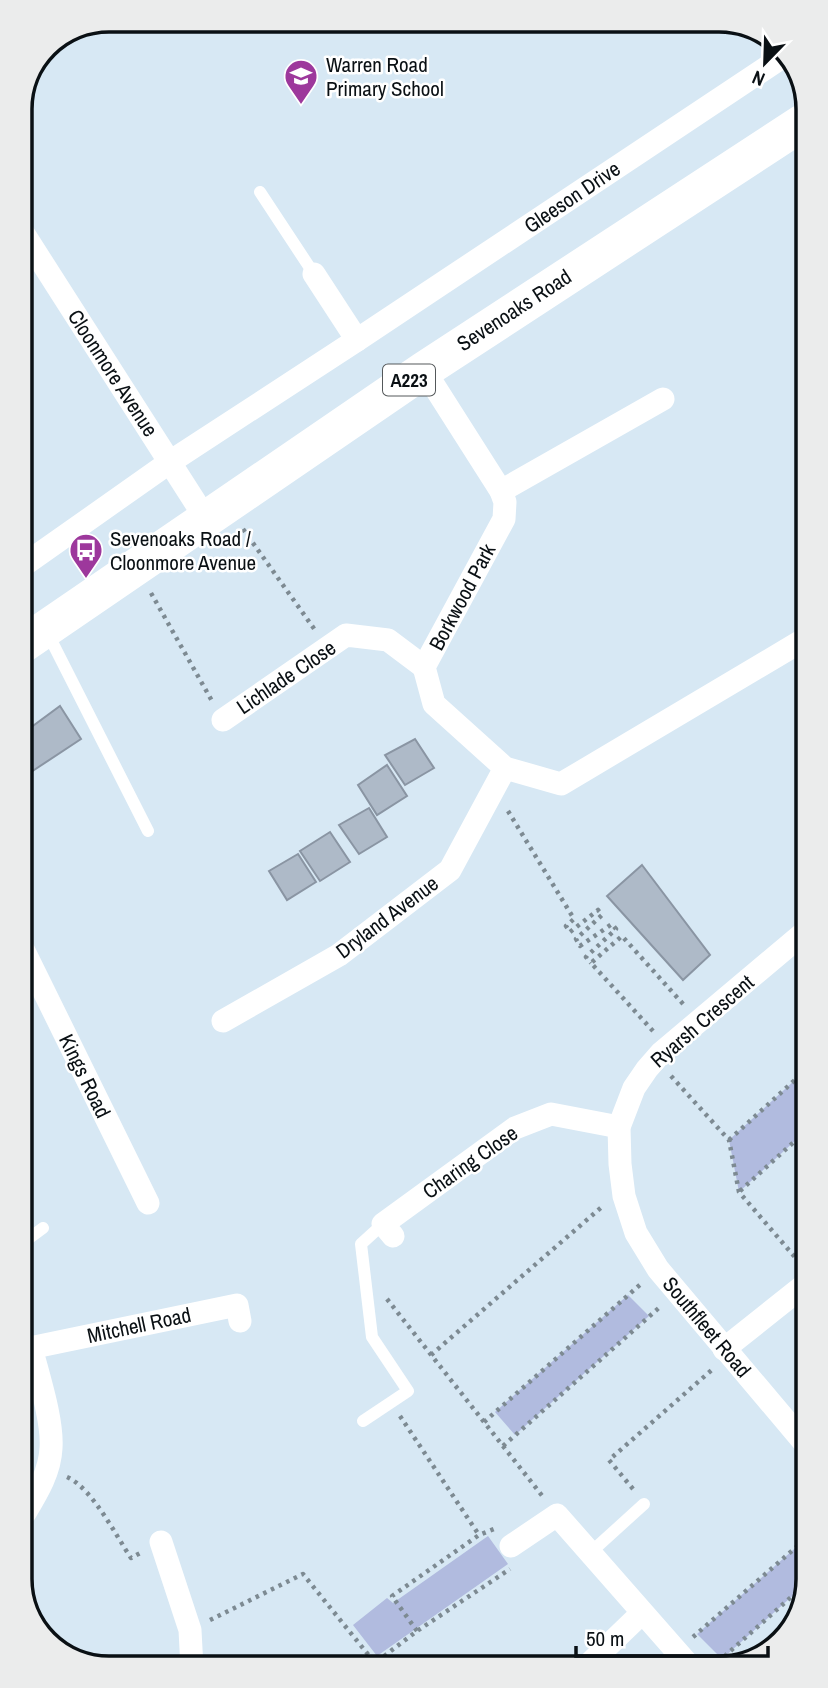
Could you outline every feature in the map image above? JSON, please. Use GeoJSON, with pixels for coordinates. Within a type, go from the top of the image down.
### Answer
{"type":"FeatureCollection","features":[{"type":"Feature","properties":{"kind":"main road","name":"Sevenoaks Road"},"geometry":{"type":"LineString","coordinates":[[34,637],[424,370],[796,127]]}},
{"type":"Feature","properties":{"kind":"street","name":"Gleeson Drive"},"geometry":{"type":"LineString","coordinates":[[32,559],[170,462],[779,59]]}},
{"type":"Feature","properties":{"kind":"street","name":"Cloonmore Avenue"},"geometry":{"type":"LineString","coordinates":[[32,247],[170,462],[216,512]]}},
{"type":"Feature","properties":{"kind":"street"},"geometry":{"type":"LineString","coordinates":[[314,274],[357,340]]}},
{"type":"Feature","properties":{"kind":"street"},"geometry":{"type":"LineString","coordinates":[[424,370],[501,491],[663,399]]}},
{"type":"Feature","properties":{"kind":"street","name":"Borkwood Park"},"geometry":{"type":"LineString","coordinates":[[501,491],[505,502],[504,519],[424,667],[434,704],[500,778],[561,784],[796,644]]}},
{"type":"Feature","properties":{"kind":"street","name":"Lichlade Close"},"geometry":{"type":"LineString","coordinates":[[223,720],[346,635],[388,640],[424,667]]}},
{"type":"Feature","properties":{"kind":"street","name":"Dryland Avenue"},"geometry":{"type":"LineString","coordinates":[[223,1021],[339,955],[450,870],[500,778]]}},
{"type":"Feature","properties":{"kind":"street","name":"Ryarsh Crescent"},"geometry":{"type":"LineString","coordinates":[[623,1192],[620,1127],[634,1088],[647,1069],[698,1021],[796,939]]}},
{"type":"Feature","properties":{"kind":"street","name":"Kings Road"},"geometry":{"type":"LineString","coordinates":[[32,967],[148,1203]]}},
{"type":"Feature","properties":{"kind":"street","name":"Charing Close"},"geometry":{"type":"LineString","coordinates":[[388,1230],[515,1128],[551,1114],[620,1127]]}},
{"type":"Feature","properties":{"kind":"street","name":"Southfleet Road"},"geometry":{"type":"LineString","coordinates":[[623,1192],[636,1233],[658,1269],[796,1433]]}},
{"type":"Feature","properties":{"kind":"street"},"geometry":{"type":"LineString","coordinates":[[727,1352],[796,1292]]}},
{"type":"Feature","properties":{"kind":"street","name":"Mitchell Road"},"geometry":{"type":"LineString","coordinates":[[32,1347],[237,1305],[240,1321]]}},
{"type":"Feature","properties":{"kind":"street"},"geometry":{"type":"LineString","coordinates":[[32,1363],[50,1428],[51,1449],[48,1467],[32,1500]]}},
{"type":"Feature","properties":{"kind":"street"},"geometry":{"type":"LineString","coordinates":[[512,1546],[557,1516],[682,1657]]}},
{"type":"Feature","properties":{"kind":"street"},"geometry":{"type":"LineString","coordinates":[[161,1542],[190,1630],[191,1656]]}},
{"type":"Feature","properties":{"kind":"street"},"geometry":{"type":"LineString","coordinates":[[596,1657],[642,1613]]}},
{"type":"Feature","properties":{"kind":"lane"},"geometry":{"type":"LineString","coordinates":[[260,192],[314,274]]}},
{"type":"Feature","properties":{"kind":"lane"},"geometry":{"type":"LineString","coordinates":[[34,637],[148,831]]}},
{"type":"Feature","properties":{"kind":"lane"},"geometry":{"type":"LineString","coordinates":[[32,1236],[43,1228]]}},
{"type":"Feature","properties":{"kind":"lane"},"geometry":{"type":"LineString","coordinates":[[363,1421],[408,1391],[372,1337],[361,1244],[388,1230]]}},
{"type":"Feature","properties":{"kind":"lane"},"geometry":{"type":"LineString","coordinates":[[590,1553],[644,1504]]}},
{"type":"Feature","properties":{"kind":"path"},"geometry":{"type":"LineString","coordinates":[[216,512],[327,648]]}},
{"type":"Feature","properties":{"kind":"path"},"geometry":{"type":"LineString","coordinates":[[136,567],[223,720]]}},
{"type":"Feature","properties":{"kind":"path"},"geometry":{"type":"LineString","coordinates":[[500,778],[574,919],[566,926],[570,932],[598,910],[602,915],[576,939],[580,946],[612,924],[698,1021]]}},
{"type":"Feature","properties":{"kind":"path"},"geometry":{"type":"LineString","coordinates":[[616,929],[586,957],[729,1140],[739,1192],[796,1259]]}},
{"type":"Feature","properties":{"kind":"path"},"geometry":{"type":"LineString","coordinates":[[591,963],[622,936]]}},
{"type":"Feature","properties":{"kind":"path"},"geometry":{"type":"LineString","coordinates":[[729,1140],[796,1079]]}},
{"type":"Feature","properties":{"kind":"path"},"geometry":{"type":"LineString","coordinates":[[739,1192],[796,1140]]}},
{"type":"Feature","properties":{"kind":"path"},"geometry":{"type":"LineString","coordinates":[[431,1355],[623,1192]]}},
{"type":"Feature","properties":{"kind":"path"},"geometry":{"type":"LineString","coordinates":[[484,1422],[658,1269]]}},
{"type":"Feature","properties":{"kind":"path"},"geometry":{"type":"LineString","coordinates":[[364,1270],[557,1516]]}},
{"type":"Feature","properties":{"kind":"path"},"geometry":{"type":"LineString","coordinates":[[503,1446],[677,1291]]}},
{"type":"Feature","properties":{"kind":"path"},"geometry":{"type":"LineString","coordinates":[[644,1504],[609,1460],[727,1352]]}},
{"type":"Feature","properties":{"kind":"path"},"geometry":{"type":"LineString","coordinates":[[391,1402],[479,1535]]}},
{"type":"Feature","properties":{"kind":"path"},"geometry":{"type":"LineString","coordinates":[[48,1467],[76,1481],[93,1501],[131,1558]]}},
{"type":"Feature","properties":{"kind":"path"},"geometry":{"type":"LineString","coordinates":[[383,1656],[522,1561],[497,1528],[479,1535],[392,1596],[418,1632]]}},
{"type":"Feature","properties":{"kind":"path"},"geometry":{"type":"LineString","coordinates":[[682,1657],[796,1548]]}},
{"type":"Feature","properties":{"kind":"path"},"geometry":{"type":"LineString","coordinates":[[190,1630],[303,1574],[370,1656]]}},
{"type":"Feature","properties":{"kind":"path"},"geometry":{"type":"LineString","coordinates":[[724,1656],[795,1593]]}},
{"type":"Feature","properties":{"kind":"shaded area"},"geometry":{"type":"Polygon","coordinates":[[[796,1079],[796,1140],[739,1192],[729,1140],[796,1079]]]}},
{"type":"Feature","properties":{"kind":"shaded area"},"geometry":{"type":"Polygon","coordinates":[[[628,1295],[649,1316],[515,1435],[495,1412],[628,1295]]]}},
{"type":"Feature","properties":{"kind":"shaded area"},"geometry":{"type":"Polygon","coordinates":[[[488,1536],[508,1564],[377,1656],[353,1625],[387,1598],[393,1603],[488,1536]]]}},
{"type":"Feature","properties":{"kind":"shaded area"},"geometry":{"type":"Polygon","coordinates":[[[796,1547],[795,1594],[725,1656],[720,1657],[697,1634],[796,1547]]]}},
{"type":"Feature","properties":{"kind":"building"},"geometry":{"type":"Polygon","coordinates":[[[60,706],[81,739],[32,771],[32,727],[60,706]]]}},
{"type":"Feature","properties":{"kind":"building"},"geometry":{"type":"Polygon","coordinates":[[[415,739],[434,768],[405,785],[385,755],[415,739]]]}},
{"type":"Feature","properties":{"kind":"building"},"geometry":{"type":"Polygon","coordinates":[[[387,765],[407,796],[377,815],[358,785],[387,765]]]}},
{"type":"Feature","properties":{"kind":"building"},"geometry":{"type":"Polygon","coordinates":[[[369,808],[387,837],[359,854],[339,825],[369,808]]]}},
{"type":"Feature","properties":{"kind":"building"},"geometry":{"type":"Polygon","coordinates":[[[330,832],[350,862],[320,881],[300,851],[330,832]]]}},
{"type":"Feature","properties":{"kind":"building"},"geometry":{"type":"Polygon","coordinates":[[[298,854],[316,882],[287,900],[269,871],[298,854]]]}},
{"type":"Feature","properties":{"kind":"building"},"geometry":{"type":"Polygon","coordinates":[[[642,865],[710,955],[683,980],[607,896],[642,865]]]}},
{"type":"Feature","properties":{"kind":"place","name":"Warren Road Primary School"},"geometry":{"type":"Point","coordinates":[301,106]}},
{"type":"Feature","properties":{"kind":"place","name":"Sevenoaks Road / Cloonmore Avenue"},"geometry":{"type":"Point","coordinates":[86,580]}}]}
